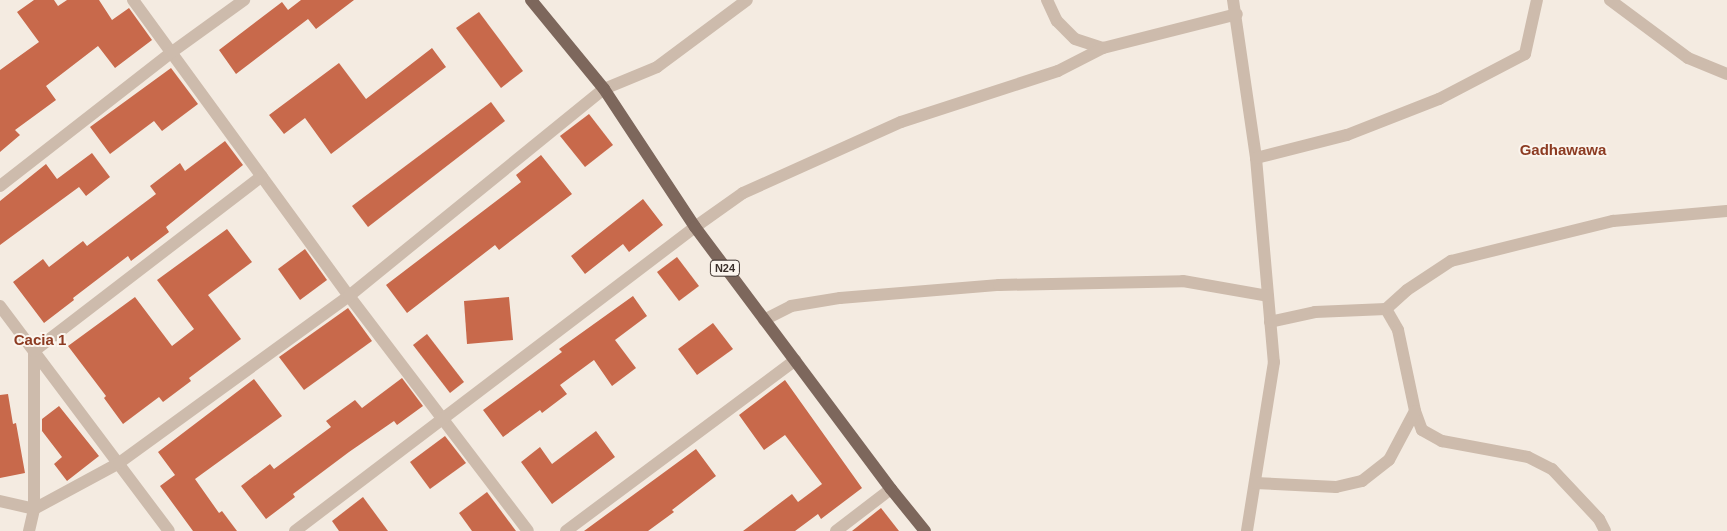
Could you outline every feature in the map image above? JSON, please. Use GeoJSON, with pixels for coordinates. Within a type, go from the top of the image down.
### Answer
{"type":"FeatureCollection","features":[{"type":"Feature","properties":{"kind":"main road","name":"N24"},"geometry":{"type":"LineString","coordinates":[[532,0],[604,88],[695,227],[891,489],[925,531]]}},
{"type":"Feature","properties":{"kind":"street"},"geometry":{"type":"LineString","coordinates":[[133,0],[349,296],[528,531]]}},
{"type":"Feature","properties":{"kind":"street"},"geometry":{"type":"LineString","coordinates":[[0,186],[172,52],[244,0]]}},
{"type":"Feature","properties":{"kind":"street"},"geometry":{"type":"LineString","coordinates":[[0,501],[34,509],[119,463],[349,296],[604,88],[657,67],[747,0]]}},
{"type":"Feature","properties":{"kind":"street"},"geometry":{"type":"LineString","coordinates":[[1047,0],[1057,20],[1074,39],[1103,48]]}},
{"type":"Feature","properties":{"kind":"street"},"geometry":{"type":"LineString","coordinates":[[1233,0],[1237,14],[1256,158],[1274,362],[1247,531]]}},
{"type":"Feature","properties":{"kind":"street"},"geometry":{"type":"LineString","coordinates":[[1256,158],[1347,135],[1439,98],[1525,54],[1537,0]]}},
{"type":"Feature","properties":{"kind":"street"},"geometry":{"type":"LineString","coordinates":[[1610,0],[1688,58],[1727,74]]}},
{"type":"Feature","properties":{"kind":"street"},"geometry":{"type":"LineString","coordinates":[[295,531],[695,227],[743,193],[901,122],[1058,71],[1103,48],[1237,14]]}},
{"type":"Feature","properties":{"kind":"street"},"geometry":{"type":"LineString","coordinates":[[34,351],[262,176]]}},
{"type":"Feature","properties":{"kind":"street"},"geometry":{"type":"LineString","coordinates":[[1270,322],[1315,312],[1386,309],[1407,290],[1451,260],[1613,221],[1727,211]]}},
{"type":"Feature","properties":{"kind":"street"},"geometry":{"type":"LineString","coordinates":[[764,320],[791,306],[840,298],[998,285],[1183,282],[1268,296]]}},
{"type":"Feature","properties":{"kind":"street"},"geometry":{"type":"LineString","coordinates":[[0,306],[169,531]]}},
{"type":"Feature","properties":{"kind":"street"},"geometry":{"type":"LineString","coordinates":[[1386,309],[1398,330],[1415,411],[1422,430],[1442,442],[1528,457],[1552,469],[1600,519],[1605,531]]}},
{"type":"Feature","properties":{"kind":"street"},"geometry":{"type":"LineString","coordinates":[[29,531],[34,509],[34,351]]}},
{"type":"Feature","properties":{"kind":"street"},"geometry":{"type":"LineString","coordinates":[[566,531],[795,360]]}},
{"type":"Feature","properties":{"kind":"street"},"geometry":{"type":"LineString","coordinates":[[1255,483],[1336,487],[1362,481],[1389,460],[1415,411]]}},
{"type":"Feature","properties":{"kind":"street"},"geometry":{"type":"LineString","coordinates":[[836,531],[891,489]]}},
{"type":"Feature","properties":{"kind":"building"},"geometry":{"type":"Polygon","coordinates":[[[34,0],[54,0],[58,6],[67,0],[99,0],[112,20],[129,8],[152,40],[115,68],[98,46],[46,86],[56,100],[15,130],[20,135],[0,152],[0,70],[39,42],[17,12],[34,0]]]}},
{"type":"Feature","properties":{"kind":"building"},"geometry":{"type":"Polygon","coordinates":[[[301,0],[354,0],[316,29],[308,19],[236,74],[219,50],[282,2],[288,10],[301,0]]]}},
{"type":"Feature","properties":{"kind":"building"},"geometry":{"type":"Polygon","coordinates":[[[479,12],[523,71],[501,88],[456,28],[479,12]]]}},
{"type":"Feature","properties":{"kind":"building"},"geometry":{"type":"Polygon","coordinates":[[[432,48],[446,67],[331,154],[305,118],[284,134],[269,115],[339,63],[366,99],[432,48]]]}},
{"type":"Feature","properties":{"kind":"building"},"geometry":{"type":"Polygon","coordinates":[[[171,68],[198,104],[162,131],[154,121],[110,154],[90,127],[171,68]]]}},
{"type":"Feature","properties":{"kind":"building"},"geometry":{"type":"Polygon","coordinates":[[[491,102],[505,121],[368,227],[352,206],[491,102]]]}},
{"type":"Feature","properties":{"kind":"building"},"geometry":{"type":"Polygon","coordinates":[[[589,114],[613,145],[585,167],[560,136],[589,114]]]}},
{"type":"Feature","properties":{"kind":"building"},"geometry":{"type":"Polygon","coordinates":[[[225,141],[243,165],[166,227],[169,232],[131,261],[128,256],[44,323],[13,282],[43,259],[49,267],[83,241],[87,246],[156,194],[150,186],[180,163],[185,171],[225,141]]]}},
{"type":"Feature","properties":{"kind":"building"},"geometry":{"type":"Polygon","coordinates":[[[92,153],[110,177],[86,196],[79,187],[0,245],[0,201],[46,164],[57,179],[92,153]]]}},
{"type":"Feature","properties":{"kind":"building"},"geometry":{"type":"Polygon","coordinates":[[[541,155],[572,194],[499,250],[495,245],[407,313],[386,285],[521,182],[516,175],[541,155]]]}},
{"type":"Feature","properties":{"kind":"building"},"geometry":{"type":"Polygon","coordinates":[[[643,199],[663,225],[629,252],[623,244],[585,274],[571,256],[643,199]]]}},
{"type":"Feature","properties":{"kind":"building"},"geometry":{"type":"Polygon","coordinates":[[[227,229],[252,262],[208,295],[241,339],[189,378],[191,381],[163,402],[159,397],[123,424],[104,398],[106,396],[68,346],[135,297],[172,346],[194,329],[157,280],[227,229]]]}},
{"type":"Feature","properties":{"kind":"building"},"geometry":{"type":"Polygon","coordinates":[[[305,249],[327,280],[300,300],[278,269],[305,249]]]}},
{"type":"Feature","properties":{"kind":"building"},"geometry":{"type":"Polygon","coordinates":[[[677,257],[699,286],[679,301],[657,272],[677,257]]]}},
{"type":"Feature","properties":{"kind":"building"},"geometry":{"type":"Polygon","coordinates":[[[633,296],[647,316],[615,340],[636,368],[612,386],[594,360],[560,385],[567,394],[542,413],[540,410],[503,437],[483,410],[562,352],[559,349],[633,296]]]}},
{"type":"Feature","properties":{"kind":"building"},"geometry":{"type":"Polygon","coordinates":[[[509,297],[513,340],[467,344],[464,301],[509,297]]]}},
{"type":"Feature","properties":{"kind":"building"},"geometry":{"type":"Polygon","coordinates":[[[348,308],[372,341],[304,390],[279,357],[348,308]]]}},
{"type":"Feature","properties":{"kind":"building"},"geometry":{"type":"Polygon","coordinates":[[[713,323],[733,349],[697,375],[678,349],[713,323]]]}},
{"type":"Feature","properties":{"kind":"building"},"geometry":{"type":"Polygon","coordinates":[[[427,334],[464,382],[450,393],[413,345],[427,334]]]}},
{"type":"Feature","properties":{"kind":"building"},"geometry":{"type":"Polygon","coordinates":[[[402,378],[423,406],[397,425],[394,421],[349,452],[293,494],[295,497],[266,519],[241,486],[270,464],[274,469],[331,427],[326,421],[355,400],[362,408],[402,378]]]}},
{"type":"Feature","properties":{"kind":"building"},"geometry":{"type":"Polygon","coordinates":[[[254,379],[282,416],[195,479],[219,513],[222,511],[237,531],[193,531],[160,486],[175,475],[158,452],[254,379]]]}},
{"type":"Feature","properties":{"kind":"building"},"geometry":{"type":"Polygon","coordinates":[[[785,380],[862,488],[821,519],[818,514],[795,531],[743,531],[792,494],[798,502],[822,484],[785,435],[764,450],[739,415],[785,380]]]}},
{"type":"Feature","properties":{"kind":"building"},"geometry":{"type":"Polygon","coordinates":[[[8,394],[13,424],[16,423],[25,473],[0,478],[0,395],[8,394]]]}},
{"type":"Feature","properties":{"kind":"building"},"geometry":{"type":"Polygon","coordinates":[[[59,406],[99,456],[67,481],[54,464],[62,457],[42,431],[42,419],[59,406]]]}},
{"type":"Feature","properties":{"kind":"building"},"geometry":{"type":"Polygon","coordinates":[[[596,431],[615,457],[552,504],[521,462],[540,447],[552,464],[596,431]]]}},
{"type":"Feature","properties":{"kind":"building"},"geometry":{"type":"Polygon","coordinates":[[[445,436],[466,463],[430,489],[410,462],[445,436]]]}},
{"type":"Feature","properties":{"kind":"building"},"geometry":{"type":"Polygon","coordinates":[[[696,449],[716,476],[672,510],[674,512],[648,531],[584,531],[696,449]]]}},
{"type":"Feature","properties":{"kind":"building"},"geometry":{"type":"Polygon","coordinates":[[[487,492],[516,531],[472,531],[459,513],[487,492]]]}},
{"type":"Feature","properties":{"kind":"building"},"geometry":{"type":"Polygon","coordinates":[[[363,497],[388,531],[339,531],[332,521],[363,497]]]}},
{"type":"Feature","properties":{"kind":"building"},"geometry":{"type":"Polygon","coordinates":[[[881,508],[899,531],[852,531],[881,508]]]}},
{"type":"Feature","properties":{"kind":"district","name":"Gadhawawa"},"geometry":{"type":"Point","coordinates":[1563,150]}},
{"type":"Feature","properties":{"kind":"district","name":"Cacia 1"},"geometry":{"type":"Point","coordinates":[40,340]}}]}
